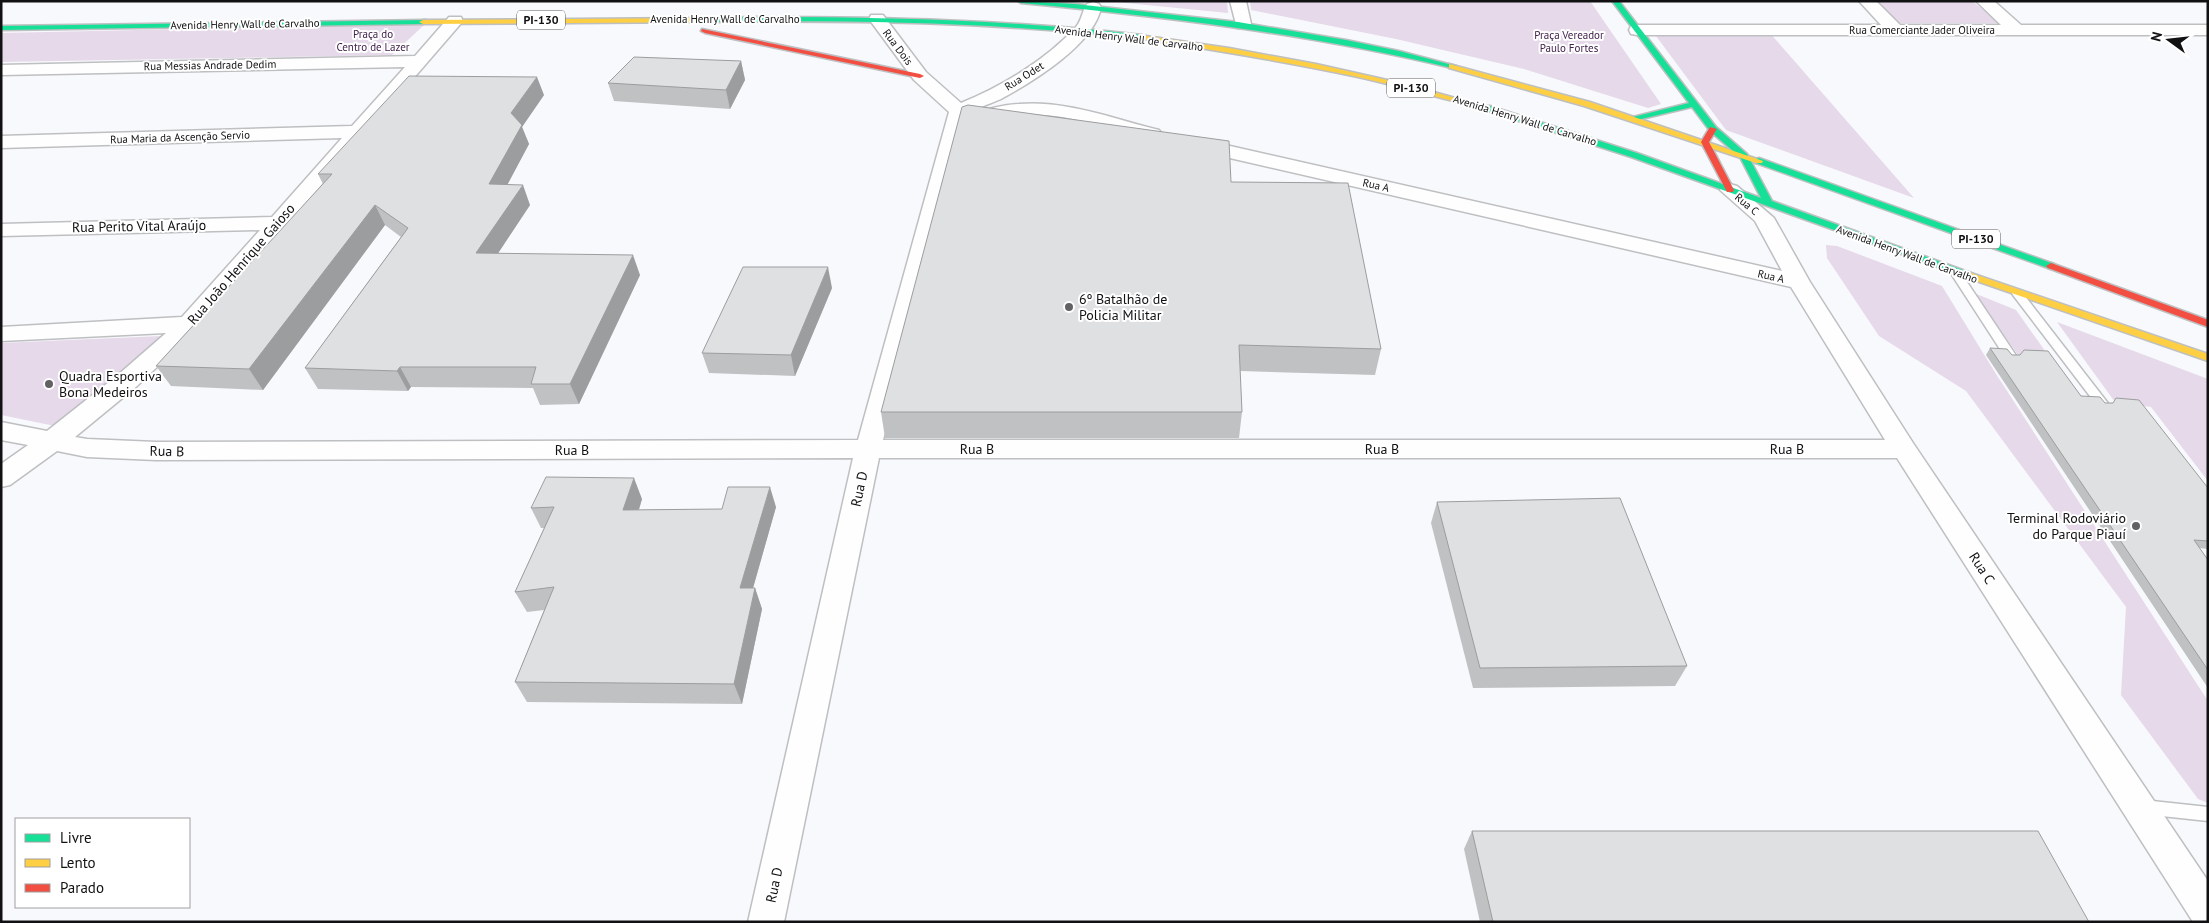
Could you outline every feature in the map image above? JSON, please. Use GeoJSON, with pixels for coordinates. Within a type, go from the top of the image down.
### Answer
{"type":"FeatureCollection","features":[{"type":"Feature","properties":{"kind":"main road","name":"Avenida Henry Wall de Carvalho"},"geometry":{"type":"LineString","coordinates":[[1021,1],[1243,24],[1373,46],[1510,81],[1705,142],[1922,218],[2208,324]]}},
{"type":"Feature","properties":{"kind":"main road"},"geometry":{"type":"LineString","coordinates":[[1615,1],[1713,129],[1744,156],[1766,210]]}},
{"type":"Feature","properties":{"kind":"main road","name":"Avenida Henry Wall de Carvalho"},"geometry":{"type":"LineString","coordinates":[[1,28],[455,21],[877,19],[945,20],[1081,30],[1181,43],[1312,65],[1439,94],[1557,128],[1730,190]]}},
{"type":"Feature","properties":{"kind":"main road"},"geometry":{"type":"LineString","coordinates":[[692,20],[698,30],[920,76]]}},
{"type":"Feature","properties":{"kind":"main road"},"geometry":{"type":"LineString","coordinates":[[1636,119],[1694,104]]}},
{"type":"Feature","properties":{"kind":"main road"},"geometry":{"type":"LineString","coordinates":[[1713,129],[1705,142],[1730,190]]}},
{"type":"Feature","properties":{"kind":"main road","name":"Avenida Henry Wall de Carvalho"},"geometry":{"type":"LineString","coordinates":[[1766,210],[2017,292],[2208,358]]}},
{"type":"Feature","properties":{"kind":"main road"},"geometry":{"type":"LineString","coordinates":[[2047,278],[2072,280],[2167,309]]}},
{"type":"Feature","properties":{"kind":"main road"},"geometry":{"type":"LineString","coordinates":[[2017,292],[2032,283]]}},
{"type":"Feature","properties":{"kind":"street"},"geometry":{"type":"LineString","coordinates":[[1238,1],[1243,24]]}},
{"type":"Feature","properties":{"kind":"street"},"geometry":{"type":"LineString","coordinates":[[1867,1],[1895,30]]}},
{"type":"Feature","properties":{"kind":"street"},"geometry":{"type":"LineString","coordinates":[[1984,1],[2017,30]]}},
{"type":"Feature","properties":{"kind":"street","name":"Rua Odet"},"geometry":{"type":"LineString","coordinates":[[956,119],[1043,64],[1066,47],[1090,22],[1094,11],[1093,7]]}},
{"type":"Feature","properties":{"kind":"street","name":"Rua Dois"},"geometry":{"type":"LineString","coordinates":[[877,19],[920,76]]}},
{"type":"Feature","properties":{"kind":"street","name":"Rua João Henrique Gaioso"},"geometry":{"type":"LineString","coordinates":[[1,478],[51,442],[128,380],[189,324],[455,21]]}},
{"type":"Feature","properties":{"kind":"street","name":"Rua Comerciante Jader Oliveira"},"geometry":{"type":"LineString","coordinates":[[1637,30],[2208,30]]}},
{"type":"Feature","properties":{"kind":"street","name":"Rua Messias Andrade Dedim"},"geometry":{"type":"LineString","coordinates":[[1,70],[419,61]]}},
{"type":"Feature","properties":{"kind":"street"},"geometry":{"type":"LineString","coordinates":[[920,76],[956,119]]}},
{"type":"Feature","properties":{"kind":"street","name":"Rua A"},"geometry":{"type":"LineString","coordinates":[[956,119],[971,120],[1020,109],[1047,110],[1799,282]]}},
{"type":"Feature","properties":{"kind":"street","name":"Rua D"},"geometry":{"type":"LineString","coordinates":[[766,922],[868,449],[956,119]]}},
{"type":"Feature","properties":{"kind":"street","name":"Rua Maria da Ascenção Servio"},"geometry":{"type":"LineString","coordinates":[[1,142],[359,132]]}},
{"type":"Feature","properties":{"kind":"street","name":"Rua C"},"geometry":{"type":"LineString","coordinates":[[1730,190],[1766,210],[1799,282],[1904,449],[2208,913]]}},
{"type":"Feature","properties":{"kind":"street","name":"Rua Perito Vital Araújo"},"geometry":{"type":"LineString","coordinates":[[1,230],[277,223]]}},
{"type":"Feature","properties":{"kind":"street"},"geometry":{"type":"LineString","coordinates":[[1,334],[189,324]]}},
{"type":"Feature","properties":{"kind":"street","name":"Rua B"},"geometry":{"type":"LineString","coordinates":[[1,431],[88,448],[156,451],[1904,449]]}},
{"type":"Feature","properties":{"kind":"lane"},"geometry":{"type":"LineString","coordinates":[[1955,272],[2011,357]]}},
{"type":"Feature","properties":{"kind":"lane"},"geometry":{"type":"LineString","coordinates":[[2017,292],[2103,405]]}},
{"type":"Feature","properties":{"kind":"lane"},"geometry":{"type":"LineString","coordinates":[[2139,807],[2208,814]]}},
{"type":"Feature","properties":{"kind":"green space"},"geometry":{"type":"Polygon","coordinates":[[[1106,1],[1227,1],[1228,13],[1106,1]]]}},
{"type":"Feature","properties":{"kind":"green space","name":"Praça Vereador Paulo Fortes"},"geometry":{"type":"Polygon","coordinates":[[[1250,1],[1590,1],[1661,104],[1648,108],[1524,69],[1396,39],[1251,10],[1250,1]]]}},
{"type":"Feature","properties":{"kind":"green space"},"geometry":{"type":"Polygon","coordinates":[[[1876,1],[1972,1],[2000,23],[1898,23],[1876,1]]]}},
{"type":"Feature","properties":{"kind":"green space","name":"Praça do Centro de Lazer"},"geometry":{"type":"Polygon","coordinates":[[[425,24],[392,55],[1,62],[1,33],[425,24]]]}},
{"type":"Feature","properties":{"kind":"green space"},"geometry":{"type":"Polygon","coordinates":[[[1653,32],[1769,32],[1914,198],[1726,130],[1653,32]]]}},
{"type":"Feature","properties":{"kind":"green space"},"geometry":{"type":"Polygon","coordinates":[[[1826,245],[1837,246],[1942,286],[1996,374],[2208,701],[2208,803],[2198,799],[2121,695],[2126,607],[1966,391],[1879,336],[1827,258],[1826,245]]]}},
{"type":"Feature","properties":{"kind":"green space"},"geometry":{"type":"Polygon","coordinates":[[[1974,293],[2016,310],[2050,358],[2018,355],[1974,293]]]}},
{"type":"Feature","properties":{"kind":"green space"},"geometry":{"type":"Polygon","coordinates":[[[2057,322],[2208,379],[2208,481],[2151,407],[2115,402],[2057,322]]]}},
{"type":"Feature","properties":{"kind":"green space"},"geometry":{"type":"Polygon","coordinates":[[[162,336],[60,427],[1,415],[1,343],[162,336]]]}},
{"type":"Feature","properties":{"kind":"building"},"geometry":{"type":"Polygon","coordinates":[[[634,57],[741,61],[726,90],[608,83],[634,57]]]}},
{"type":"Feature","properties":{"kind":"building"},"geometry":{"type":"Polygon","coordinates":[[[409,76],[537,77],[511,113],[522,125],[489,184],[523,185],[476,253],[633,255],[570,384],[531,384],[536,367],[400,367],[397,371],[305,368],[408,228],[375,205],[249,369],[156,366],[332,174],[318,174],[409,76]]]}},
{"type":"Feature","properties":{"kind":"building","name":"6º Batalhão de Policia Militar"},"geometry":{"type":"Polygon","coordinates":[[[968,105],[1229,141],[1231,182],[1348,183],[1381,349],[1239,345],[1242,412],[881,412],[962,107],[968,105]]]}},
{"type":"Feature","properties":{"kind":"building"},"geometry":{"type":"Polygon","coordinates":[[[743,267],[828,267],[791,355],[702,353],[743,267]]]}},
{"type":"Feature","properties":{"kind":"building","name":"Terminal Rodoviário do Parque Piauí"},"geometry":{"type":"Polygon","coordinates":[[[1990,348],[2007,349],[2012,355],[2020,355],[2024,350],[2048,351],[2081,396],[2100,397],[2105,403],[2113,403],[2116,398],[2139,400],[2208,488],[2208,541],[2194,540],[2208,560],[2208,670],[1990,348]]]}},
{"type":"Feature","properties":{"kind":"building"},"geometry":{"type":"Polygon","coordinates":[[[546,477],[634,478],[623,510],[722,509],[728,487],[770,487],[740,588],[755,588],[734,684],[515,682],[554,587],[515,592],[554,507],[531,508],[546,477]]]}},
{"type":"Feature","properties":{"kind":"building"},"geometry":{"type":"Polygon","coordinates":[[[1620,498],[1687,666],[1480,668],[1437,502],[1620,498]]]}},
{"type":"Feature","properties":{"kind":"building"},"geometry":{"type":"Polygon","coordinates":[[[1472,831],[2038,831],[2089,922],[1493,922],[1472,831]]]}},
{"type":"Feature","properties":{"kind":"traffic: fast"},"geometry":{"type":"LineString","coordinates":[[1021,1],[1130,11],[1238,24],[1346,42],[1452,66]]}},
{"type":"Feature","properties":{"kind":"traffic: fast"},"geometry":{"type":"LineString","coordinates":[[1615,1],[1713,129],[1744,156],[1768,203]]}},
{"type":"Feature","properties":{"kind":"traffic: fast"},"geometry":{"type":"LineString","coordinates":[[703,20],[868,19],[978,23],[1032,26],[1142,37]]}},
{"type":"Feature","properties":{"kind":"traffic: fast"},"geometry":{"type":"LineString","coordinates":[[1,28],[423,22]]}},
{"type":"Feature","properties":{"kind":"traffic: fast"},"geometry":{"type":"LineString","coordinates":[[1636,119],[1694,104]]}},
{"type":"Feature","properties":{"kind":"traffic: fast"},"geometry":{"type":"LineString","coordinates":[[1487,108],[1634,155],[1968,275]]}},
{"type":"Feature","properties":{"kind":"traffic: fast"},"geometry":{"type":"LineString","coordinates":[[1759,161],[2051,266]]}},
{"type":"Feature","properties":{"kind":"traffic: slow"},"geometry":{"type":"LineString","coordinates":[[423,22],[703,20]]}},
{"type":"Feature","properties":{"kind":"traffic: slow"},"geometry":{"type":"LineString","coordinates":[[1142,37],[1316,66],[1402,85],[1487,108]]}},
{"type":"Feature","properties":{"kind":"traffic: slow"},"geometry":{"type":"LineString","coordinates":[[1452,66],[1587,104],[1759,161]]}},
{"type":"Feature","properties":{"kind":"traffic: slow"},"geometry":{"type":"LineString","coordinates":[[1968,275],[2208,358]]}},
{"type":"Feature","properties":{"kind":"traffic: jam"},"geometry":{"type":"LineString","coordinates":[[705,31],[920,76]]}},
{"type":"Feature","properties":{"kind":"traffic: jam"},"geometry":{"type":"LineString","coordinates":[[1713,129],[1705,142],[1730,190]]}},
{"type":"Feature","properties":{"kind":"traffic: jam"},"geometry":{"type":"LineString","coordinates":[[2051,266],[2208,324]]}},
{"type":"Feature","properties":{"kind":"place","name":"6º Batalhão de Policia Militar"},"geometry":{"type":"Point","coordinates":[1069,307]}},
{"type":"Feature","properties":{"kind":"place","name":"Quadra Esportiva Bona Medeiros"},"geometry":{"type":"Point","coordinates":[49,384]}},
{"type":"Feature","properties":{"kind":"place","name":"Terminal Rodoviário do Parque Piauí"},"geometry":{"type":"Point","coordinates":[2136,526]}}]}
